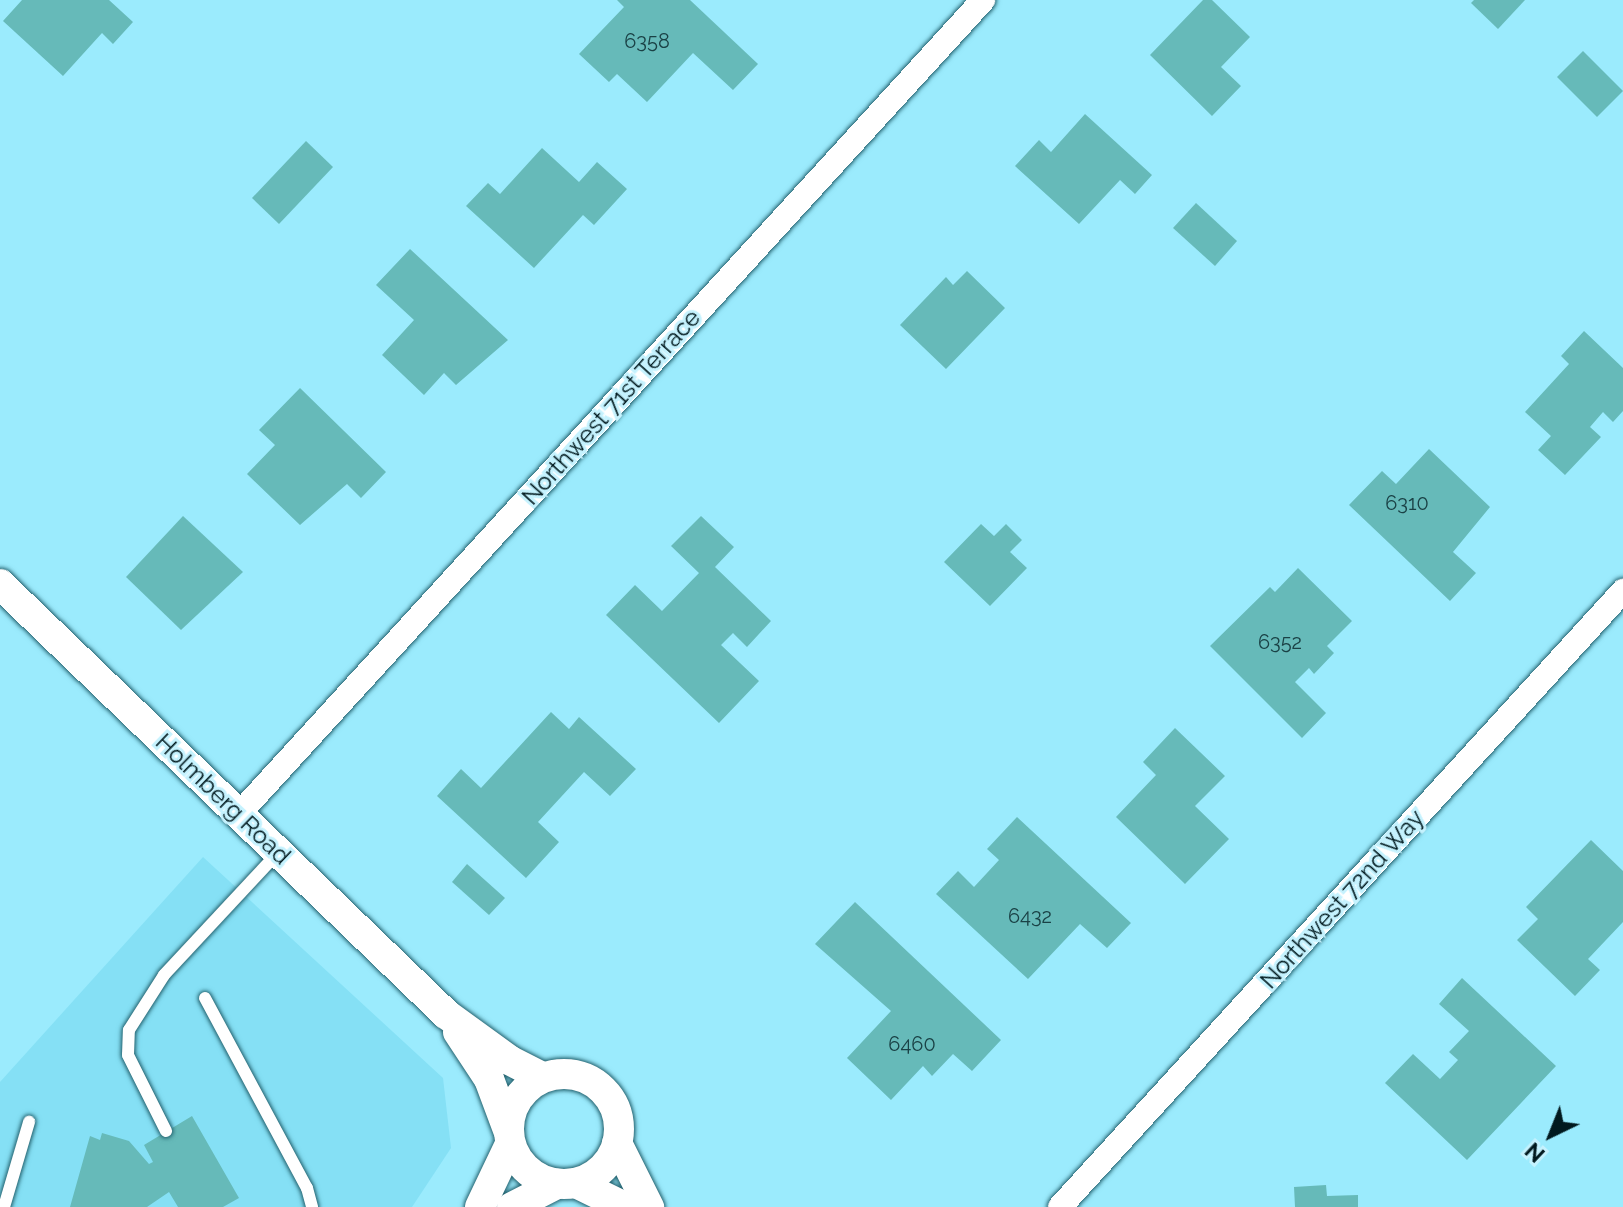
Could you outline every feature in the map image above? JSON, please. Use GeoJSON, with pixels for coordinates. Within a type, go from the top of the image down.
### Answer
{"type":"FeatureCollection","features":[{"type":"Feature","properties":{"kind":"street","name":"Northwest 71st Terrace"},"geometry":{"type":"LineString","coordinates":[[239,814],[983,0]]}},
{"type":"Feature","properties":{"kind":"street","name":"Holmberg Road"},"geometry":{"type":"LineString","coordinates":[[0,584],[446,1014],[509,1060],[542,1077]]}},
{"type":"Feature","properties":{"kind":"street","name":"Northwest 72nd Way"},"geometry":{"type":"LineString","coordinates":[[1060,1207],[1623,591]]}},
{"type":"Feature","properties":{"kind":"street","name":"Holmberg Road"},"geometry":{"type":"LineString","coordinates":[[446,1014],[489,1079],[509,1137]]}},
{"type":"Feature","properties":{"kind":"street"},"geometry":{"type":"LineString","coordinates":[[480,1207],[509,1137],[517,1098],[542,1077],[560,1073],[593,1082],[615,1108],[617,1143],[649,1207]]}},
{"type":"Feature","properties":{"kind":"street"},"geometry":{"type":"LineString","coordinates":[[509,1137],[528,1171],[625,1207]]}},
{"type":"Feature","properties":{"kind":"street"},"geometry":{"type":"LineString","coordinates":[[512,1207],[603,1169],[617,1143]]}},
{"type":"Feature","properties":{"kind":"lane"},"geometry":{"type":"LineString","coordinates":[[166,1131],[128,1055],[129,1030],[164,975],[279,852]]}},
{"type":"Feature","properties":{"kind":"lane"},"geometry":{"type":"LineString","coordinates":[[205,998],[307,1188],[312,1207]]}},
{"type":"Feature","properties":{"kind":"lane"},"geometry":{"type":"LineString","coordinates":[[4,1207],[29,1122]]}},
{"type":"Feature","properties":{"kind":"shaded area"},"geometry":{"type":"Polygon","coordinates":[[[203,857],[443,1078],[451,1148],[412,1207],[0,1207],[0,1082],[203,857]]]}},
{"type":"Feature","properties":{"kind":"building"},"geometry":{"type":"Polygon","coordinates":[[[22,0],[109,0],[133,22],[113,44],[102,33],[63,76],[3,21],[22,0]]]}},
{"type":"Feature","properties":{"kind":"building"},"geometry":{"type":"Polygon","coordinates":[[[617,0],[690,0],[758,64],[733,90],[693,53],[647,102],[617,74],[609,82],[579,54],[624,7],[617,0]]]}},
{"type":"Feature","properties":{"kind":"building"},"geometry":{"type":"Polygon","coordinates":[[[1203,0],[1212,0],[1250,37],[1221,67],[1241,86],[1212,116],[1150,55],[1203,0]]]}},
{"type":"Feature","properties":{"kind":"building"},"geometry":{"type":"Polygon","coordinates":[[[1474,0],[1525,0],[1498,29],[1471,3],[1474,0]]]}},
{"type":"Feature","properties":{"kind":"building"},"geometry":{"type":"Polygon","coordinates":[[[1583,51],[1623,91],[1597,117],[1557,77],[1583,51]]]}},
{"type":"Feature","properties":{"kind":"building"},"geometry":{"type":"Polygon","coordinates":[[[1085,114],[1152,175],[1135,194],[1120,180],[1079,224],[1015,166],[1039,140],[1051,152],[1085,114]]]}},
{"type":"Feature","properties":{"kind":"building"},"geometry":{"type":"Polygon","coordinates":[[[306,141],[333,167],[279,224],[252,198],[306,141]]]}},
{"type":"Feature","properties":{"kind":"building"},"geometry":{"type":"Polygon","coordinates":[[[542,148],[579,182],[597,162],[627,189],[594,225],[583,215],[534,268],[466,206],[488,183],[500,194],[542,148]]]}},
{"type":"Feature","properties":{"kind":"building"},"geometry":{"type":"Polygon","coordinates":[[[1196,203],[1237,241],[1215,266],[1173,228],[1196,203]]]}},
{"type":"Feature","properties":{"kind":"building"},"geometry":{"type":"Polygon","coordinates":[[[410,249],[508,340],[456,385],[444,373],[424,395],[382,355],[414,320],[376,285],[410,249]]]}},
{"type":"Feature","properties":{"kind":"building"},"geometry":{"type":"Polygon","coordinates":[[[967,271],[1005,308],[946,369],[900,325],[946,277],[953,285],[967,271]]]}},
{"type":"Feature","properties":{"kind":"building"},"geometry":{"type":"Polygon","coordinates":[[[1584,331],[1623,368],[1623,411],[1613,422],[1603,412],[1590,427],[1601,437],[1565,475],[1538,450],[1551,436],[1525,412],[1569,364],[1561,356],[1584,331]]]}},
{"type":"Feature","properties":{"kind":"building"},"geometry":{"type":"Polygon","coordinates":[[[300,388],[386,472],[361,498],[347,484],[300,525],[247,474],[275,445],[259,430],[300,388]]]}},
{"type":"Feature","properties":{"kind":"building"},"geometry":{"type":"Polygon","coordinates":[[[1429,449],[1490,507],[1453,552],[1476,573],[1450,601],[1349,505],[1382,471],[1396,484],[1429,449]]]}},
{"type":"Feature","properties":{"kind":"building"},"geometry":{"type":"Polygon","coordinates":[[[183,516],[243,572],[181,630],[126,577],[183,516]]]}},
{"type":"Feature","properties":{"kind":"building"},"geometry":{"type":"Polygon","coordinates":[[[701,516],[734,547],[715,567],[771,621],[747,647],[733,633],[721,645],[759,681],[719,723],[606,615],[635,585],[662,611],[699,573],[671,546],[701,516]]]}},
{"type":"Feature","properties":{"kind":"building"},"geometry":{"type":"Polygon","coordinates":[[[981,524],[994,536],[1006,524],[1022,540],[1010,552],[1027,568],[990,606],[944,562],[981,524]]]}},
{"type":"Feature","properties":{"kind":"building"},"geometry":{"type":"Polygon","coordinates":[[[1298,568],[1352,621],[1327,646],[1334,653],[1314,674],[1309,668],[1295,682],[1326,713],[1302,738],[1210,646],[1270,587],[1275,592],[1298,568]]]}},
{"type":"Feature","properties":{"kind":"building"},"geometry":{"type":"Polygon","coordinates":[[[551,712],[569,729],[579,717],[636,769],[610,796],[584,772],[538,822],[559,842],[526,878],[437,796],[461,769],[481,788],[551,712]]]}},
{"type":"Feature","properties":{"kind":"building"},"geometry":{"type":"Polygon","coordinates":[[[1175,728],[1225,776],[1195,806],[1229,839],[1185,884],[1116,817],[1156,775],[1143,762],[1175,728]]]}},
{"type":"Feature","properties":{"kind":"building"},"geometry":{"type":"Polygon","coordinates":[[[1017,817],[1131,923],[1107,948],[1080,924],[1028,979],[936,894],[958,871],[974,887],[999,860],[987,849],[1017,817]]]}},
{"type":"Feature","properties":{"kind":"building"},"geometry":{"type":"Polygon","coordinates":[[[1591,840],[1623,871],[1623,922],[1588,959],[1600,970],[1575,996],[1517,940],[1538,919],[1526,907],[1591,840]]]}},
{"type":"Feature","properties":{"kind":"building"},"geometry":{"type":"Polygon","coordinates":[[[467,864],[505,898],[489,915],[452,882],[467,864]]]}},
{"type":"Feature","properties":{"kind":"building"},"geometry":{"type":"Polygon","coordinates":[[[855,902],[1001,1040],[972,1071],[953,1054],[932,1076],[923,1066],[891,1100],[847,1058],[891,1011],[815,944],[855,902]]]}},
{"type":"Feature","properties":{"kind":"building"},"geometry":{"type":"Polygon","coordinates":[[[1462,978],[1556,1066],[1467,1160],[1385,1083],[1413,1054],[1440,1079],[1458,1060],[1449,1052],[1469,1031],[1439,1004],[1462,978]]]}},
{"type":"Feature","properties":{"kind":"building"},"geometry":{"type":"Polygon","coordinates":[[[192,1116],[239,1198],[223,1207],[178,1207],[169,1192],[147,1207],[70,1207],[90,1136],[100,1140],[102,1133],[129,1141],[149,1164],[153,1162],[144,1145],[192,1116]]]}},
{"type":"Feature","properties":{"kind":"building"},"geometry":{"type":"Polygon","coordinates":[[[1326,1185],[1327,1196],[1358,1195],[1358,1207],[1295,1207],[1294,1187],[1326,1185]]]}}]}
